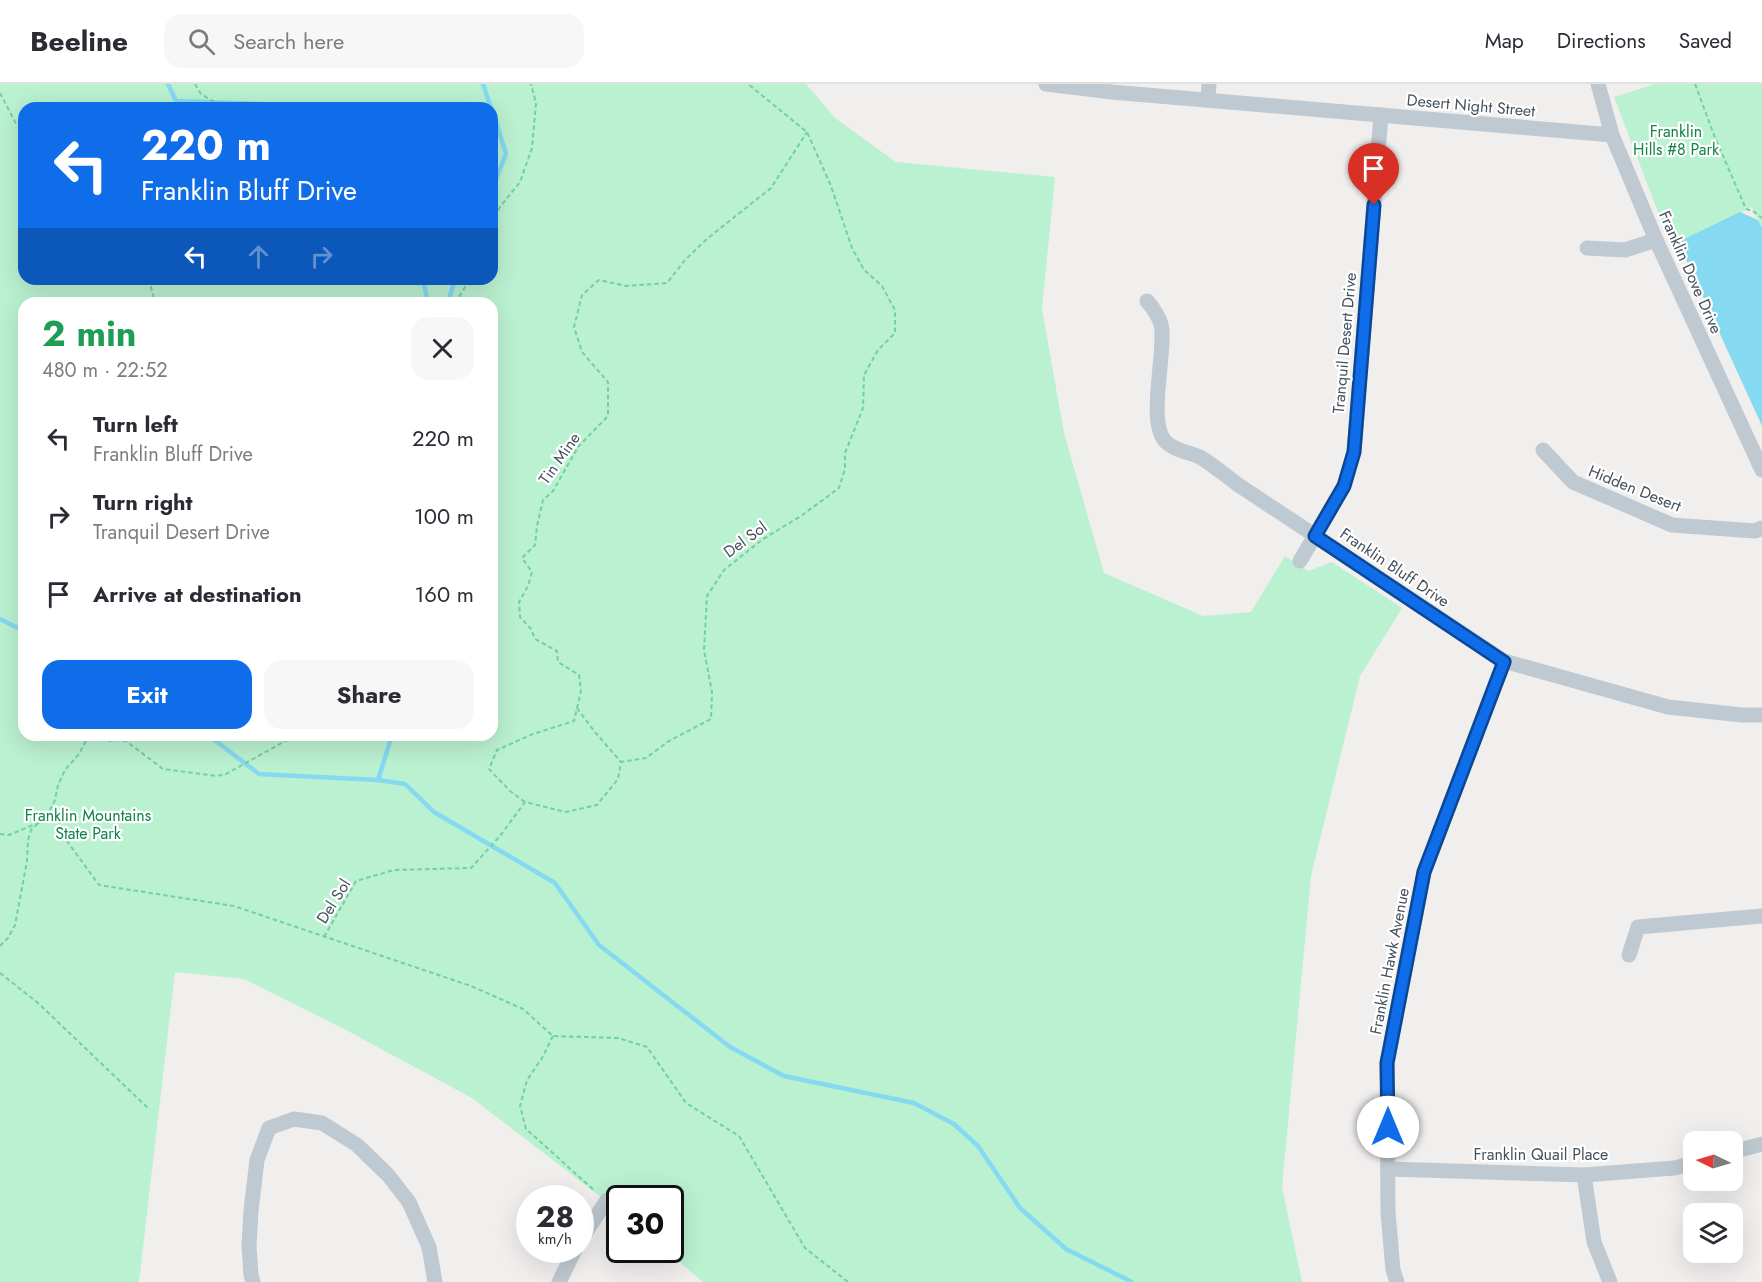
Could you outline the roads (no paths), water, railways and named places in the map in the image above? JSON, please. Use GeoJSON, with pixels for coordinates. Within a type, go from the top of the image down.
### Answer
{"type":"FeatureCollection","features":[{"type":"Feature","properties":{"kind":"street","name":"Desert Night Street"},"geometry":{"type":"LineString","coordinates":[[1046,84],[1112,92],[1612,135]]}},
{"type":"Feature","properties":{"kind":"street"},"geometry":{"type":"LineString","coordinates":[[1208,100],[1209,84]]}},
{"type":"Feature","properties":{"kind":"street","name":"Franklin Dove Drive"},"geometry":{"type":"LineString","coordinates":[[1598,84],[1612,135],[1656,240],[1762,470]]}},
{"type":"Feature","properties":{"kind":"street","name":"Tranquil Desert Drive"},"geometry":{"type":"LineString","coordinates":[[1300,561],[1344,486],[1354,452],[1381,115]]}},
{"type":"Feature","properties":{"kind":"street"},"geometry":{"type":"LineString","coordinates":[[1587,248],[1625,250],[1656,240]]}},
{"type":"Feature","properties":{"kind":"street","name":"Franklin Bluff Drive"},"geometry":{"type":"LineString","coordinates":[[1147,301],[1155,311],[1161,327],[1157,397],[1160,426],[1166,441],[1200,458],[1504,662],[1668,707],[1762,715]]}},
{"type":"Feature","properties":{"kind":"street","name":"Hidden Desert"},"geometry":{"type":"LineString","coordinates":[[1543,450],[1573,482],[1672,525],[1755,531],[1762,528]]}},
{"type":"Feature","properties":{"kind":"street","name":"Franklin Hawk Avenue"},"geometry":{"type":"LineString","coordinates":[[1397,1282],[1393,1270],[1388,1212],[1387,1063],[1424,872],[1504,662]]}},
{"type":"Feature","properties":{"kind":"street"},"geometry":{"type":"LineString","coordinates":[[1629,955],[1638,927],[1762,916]]}},
{"type":"Feature","properties":{"kind":"street"},"geometry":{"type":"LineString","coordinates":[[253,1282],[249,1246],[258,1160],[269,1128],[294,1119],[322,1123],[357,1145],[388,1175],[409,1202],[429,1247],[435,1282]]}},
{"type":"Feature","properties":{"kind":"street"},"geometry":{"type":"LineString","coordinates":[[1743,1149],[1762,1144]]}},
{"type":"Feature","properties":{"kind":"street","name":"Franklin Quail Place"},"geometry":{"type":"LineString","coordinates":[[1388,1169],[1584,1175],[1683,1166]]}},
{"type":"Feature","properties":{"kind":"street"},"geometry":{"type":"LineString","coordinates":[[1584,1175],[1594,1242],[1610,1282]]}},
{"type":"Feature","properties":{"kind":"street"},"geometry":{"type":"LineString","coordinates":[[594,1220],[606,1202]]}},
{"type":"Feature","properties":{"kind":"street"},"geometry":{"type":"LineString","coordinates":[[559,1282],[568,1263]]}},
{"type":"Feature","properties":{"kind":"water"},"geometry":{"type":"Polygon","coordinates":[[[1740,212],[1758,220],[1762,228],[1762,426],[1678,242],[1740,212]]]}},
{"type":"Feature","properties":{"kind":"waterway"},"geometry":{"type":"LineString","coordinates":[[168,84],[176,101],[204,102]]}},
{"type":"Feature","properties":{"kind":"waterway"},"geometry":{"type":"LineString","coordinates":[[483,84],[489,102]]}},
{"type":"Feature","properties":{"kind":"waterway"},"geometry":{"type":"LineString","coordinates":[[498,129],[506,154],[498,174]]}},
{"type":"Feature","properties":{"kind":"waterway"},"geometry":{"type":"LineString","coordinates":[[424,285],[427,297]]}},
{"type":"Feature","properties":{"kind":"waterway"},"geometry":{"type":"LineString","coordinates":[[450,297],[453,285]]}},
{"type":"Feature","properties":{"kind":"waterway"},"geometry":{"type":"LineString","coordinates":[[0,619],[18,628]]}},
{"type":"Feature","properties":{"kind":"waterway"},"geometry":{"type":"LineString","coordinates":[[216,741],[259,774],[378,780],[405,784],[434,812],[555,883],[599,945],[730,1047],[784,1076],[914,1103],[954,1124],[978,1146],[1020,1208],[1066,1249],[1132,1282]]}},
{"type":"Feature","properties":{"kind":"waterway"},"geometry":{"type":"LineString","coordinates":[[378,780],[390,741]]}},
{"type":"Feature","properties":{"kind":"park label","name":"Franklin Hills #8 Park"},"geometry":{"type":"Point","coordinates":[1676,140]}},
{"type":"Feature","properties":{"kind":"park label","name":"Franklin Mountains State Park"},"geometry":{"type":"Point","coordinates":[88,824]}}]}
